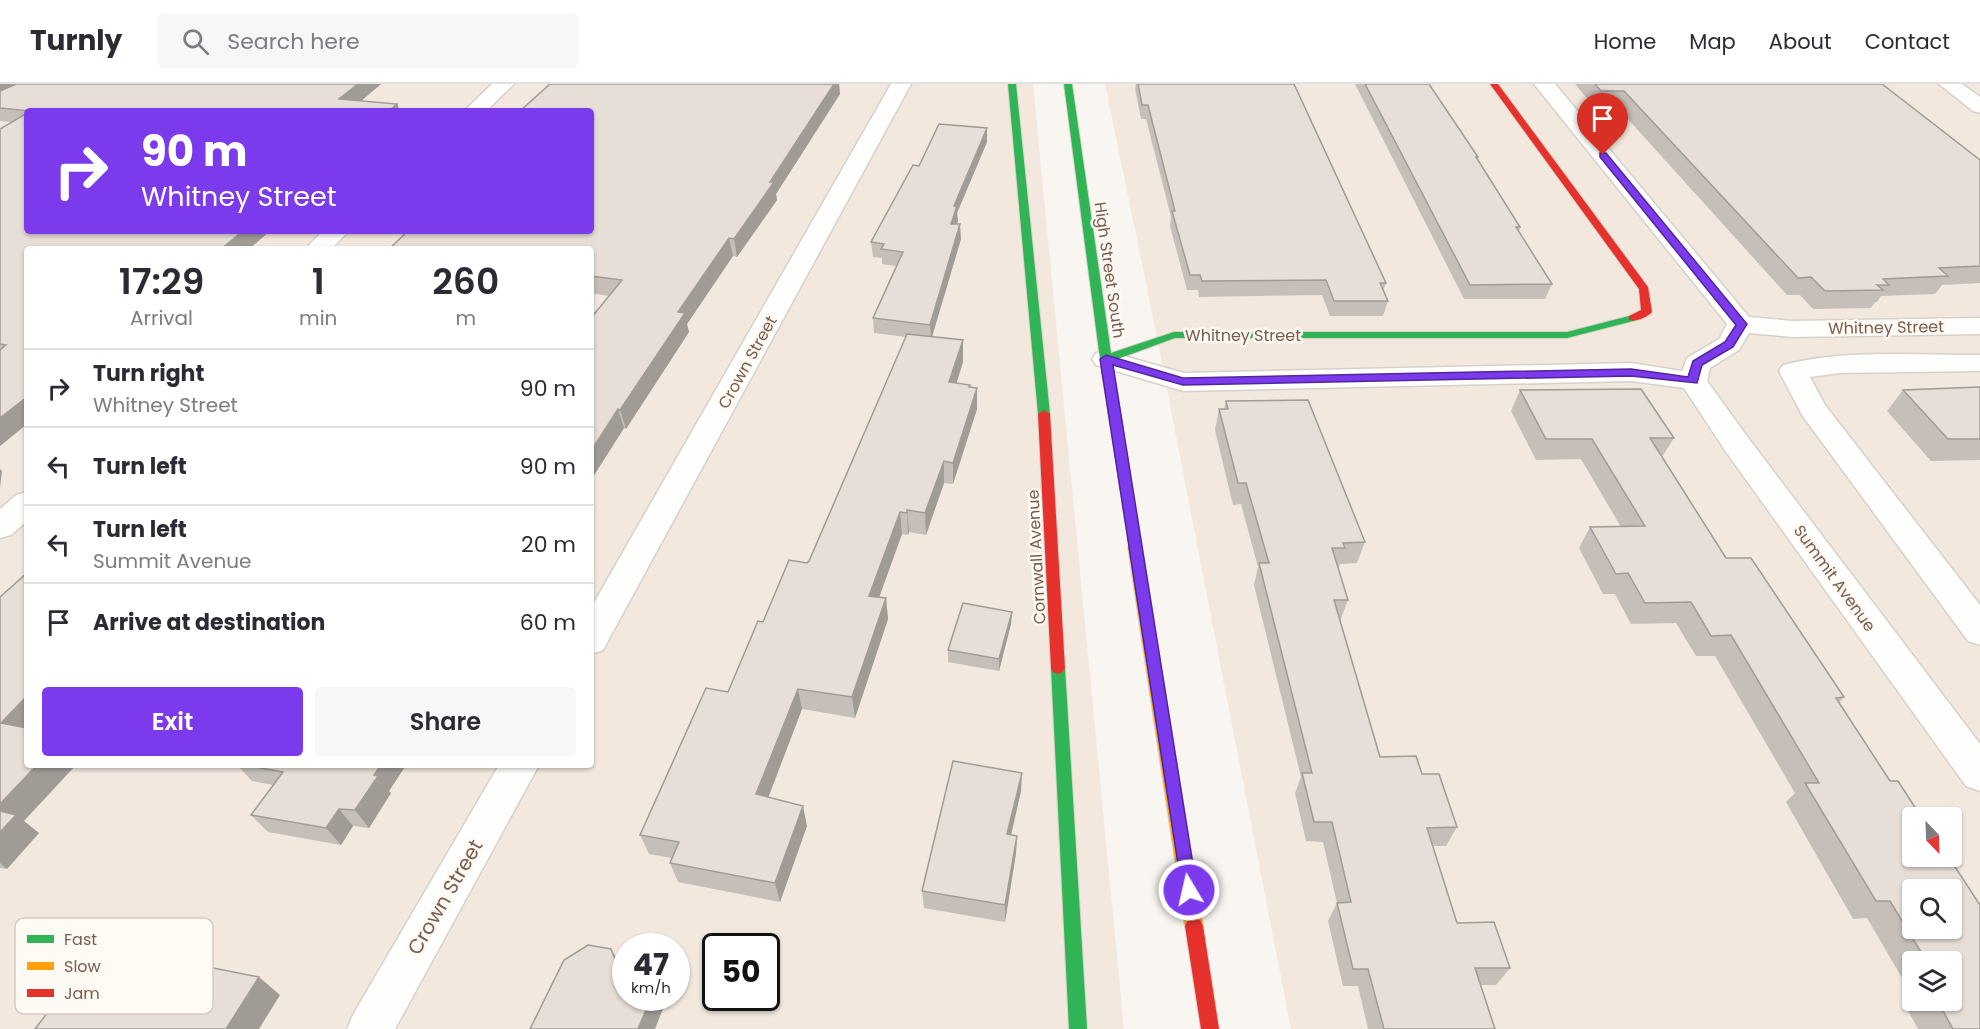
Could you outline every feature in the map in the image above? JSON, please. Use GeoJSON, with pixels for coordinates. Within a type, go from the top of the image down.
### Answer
{"type":"FeatureCollection","features":[{"type":"Feature","properties":{"kind":"street"},"geometry":{"type":"LineString","coordinates":[[477,108],[504,84]]}},
{"type":"Feature","properties":{"kind":"street","name":"Crown Street"},"geometry":{"type":"LineString","coordinates":[[594,635],[901,84]]}},
{"type":"Feature","properties":{"kind":"street","name":"Cornwall Avenue"},"geometry":{"type":"LineString","coordinates":[[1012,84],[1045,420],[1078,1029]]}},
{"type":"Feature","properties":{"kind":"street","name":"High Street South"},"geometry":{"type":"LineString","coordinates":[[1068,84],[1106,359],[1210,1029]]}},
{"type":"Feature","properties":{"kind":"street","name":"Whitney Street"},"geometry":{"type":"LineString","coordinates":[[1106,359],[1174,335],[1567,336],[1632,319],[1647,312],[1644,289],[1494,84]]}},
{"type":"Feature","properties":{"kind":"street"},"geometry":{"type":"LineString","coordinates":[[1106,359],[1183,382],[1631,372],[1693,381],[1697,364],[1729,344],[1741,324],[1544,84]]}},
{"type":"Feature","properties":{"kind":"street"},"geometry":{"type":"LineString","coordinates":[[1949,84],[1980,107]]}},
{"type":"Feature","properties":{"kind":"street"},"geometry":{"type":"LineString","coordinates":[[320,246],[334,234]]}},
{"type":"Feature","properties":{"kind":"street","name":"Whitney Street"},"geometry":{"type":"LineString","coordinates":[[1741,324],[1792,329],[1980,326]]}},
{"type":"Feature","properties":{"kind":"street"},"geometry":{"type":"LineString","coordinates":[[1980,363],[1839,365],[1793,371],[1812,408],[1980,631]]}},
{"type":"Feature","properties":{"kind":"street","name":"Summit Avenue"},"geometry":{"type":"LineString","coordinates":[[1693,381],[1735,442],[1980,774]]}},
{"type":"Feature","properties":{"kind":"street"},"geometry":{"type":"LineString","coordinates":[[0,527],[24,506]]}},
{"type":"Feature","properties":{"kind":"street","name":"Crown Street"},"geometry":{"type":"LineString","coordinates":[[370,1029],[518,768]]}},
{"type":"Feature","properties":{"kind":"shaded area"},"geometry":{"type":"Polygon","coordinates":[[[0,84],[1033,84],[1124,1029],[0,1029],[0,84]]]}},
{"type":"Feature","properties":{"kind":"shaded area"},"geometry":{"type":"Polygon","coordinates":[[[1105,84],[1980,84],[1980,1029],[1291,1029],[1153,317],[1105,84]]]}},
{"type":"Feature","properties":{"kind":"building"},"geometry":{"type":"Polygon","coordinates":[[[16,84],[358,84],[339,99],[397,104],[392,108],[24,108],[24,110],[0,108],[0,91],[16,84]]]}},
{"type":"Feature","properties":{"kind":"building"},"geometry":{"type":"Polygon","coordinates":[[[550,84],[834,84],[770,182],[774,182],[734,239],[729,238],[678,312],[685,313],[594,446],[594,314],[622,280],[594,276],[594,246],[392,246],[405,234],[594,234],[594,108],[523,108],[550,84]]]}},
{"type":"Feature","properties":{"kind":"building"},"geometry":{"type":"Polygon","coordinates":[[[1138,84],[1294,84],[1386,283],[1380,283],[1388,301],[1334,301],[1326,280],[1202,281],[1200,275],[1190,275],[1172,211],[1175,211],[1148,105],[1142,105],[1138,84]]]}},
{"type":"Feature","properties":{"kind":"building"},"geometry":{"type":"Polygon","coordinates":[[[1365,84],[1429,84],[1478,157],[1476,157],[1520,227],[1516,227],[1552,284],[1470,285],[1365,84]]]}},
{"type":"Feature","properties":{"kind":"building"},"geometry":{"type":"Polygon","coordinates":[[[1595,84],[1882,84],[1980,160],[1980,266],[1939,268],[1948,276],[1883,279],[1889,285],[1877,285],[1883,290],[1825,291],[1811,277],[1798,278],[1624,91],[1601,91],[1595,84]]]}},
{"type":"Feature","properties":{"kind":"building"},"geometry":{"type":"Polygon","coordinates":[[[24,115],[24,234],[239,234],[225,246],[24,246],[24,399],[0,418],[0,350],[6,345],[0,344],[0,129],[24,115]]]}},
{"type":"Feature","properties":{"kind":"building"},"geometry":{"type":"Polygon","coordinates":[[[939,124],[987,128],[954,206],[957,206],[951,224],[960,224],[930,325],[873,318],[903,252],[881,249],[884,244],[871,242],[913,165],[919,166],[939,124]]]}},
{"type":"Feature","properties":{"kind":"building"},"geometry":{"type":"Polygon","coordinates":[[[907,334],[963,340],[949,382],[977,388],[953,463],[944,461],[925,513],[907,510],[907,513],[900,512],[869,596],[886,598],[852,697],[798,689],[756,794],[803,806],[775,883],[670,863],[679,842],[640,835],[706,688],[728,692],[758,621],[763,622],[789,560],[807,563],[809,561],[907,334]]]}},
{"type":"Feature","properties":{"kind":"building"},"geometry":{"type":"Polygon","coordinates":[[[1980,387],[1980,439],[1948,439],[1903,390],[1980,387]]]}},
{"type":"Feature","properties":{"kind":"building"},"geometry":{"type":"Polygon","coordinates":[[[1641,389],[1674,438],[1650,438],[1726,558],[1751,558],[1844,697],[1836,698],[1890,781],[1898,781],[1915,807],[1902,807],[1902,867],[1955,867],[1980,905],[1980,1029],[1953,1029],[1943,1011],[1962,1011],[1962,951],[1920,951],[1913,939],[1962,939],[1962,879],[1902,879],[1902,921],[1890,901],[1876,901],[1805,783],[1819,783],[1731,635],[1711,636],[1691,602],[1645,603],[1628,573],[1616,574],[1590,527],[1645,526],[1592,439],[1546,439],[1520,390],[1641,389]]]}},
{"type":"Feature","properties":{"kind":"building"},"geometry":{"type":"Polygon","coordinates":[[[1308,400],[1365,542],[1343,543],[1345,548],[1332,548],[1348,600],[1334,600],[1380,757],[1416,756],[1422,774],[1439,774],[1457,827],[1427,828],[1457,923],[1494,922],[1510,968],[1475,968],[1495,1029],[1384,1029],[1368,969],[1353,969],[1337,903],[1351,902],[1332,822],[1314,822],[1302,773],[1312,773],[1259,563],[1269,563],[1246,483],[1238,483],[1219,409],[1228,409],[1226,401],[1308,400]]]}},
{"type":"Feature","properties":{"kind":"building"},"geometry":{"type":"Polygon","coordinates":[[[24,576],[24,699],[1,723],[24,727],[24,768],[34,768],[0,804],[0,597],[24,576]]]}},
{"type":"Feature","properties":{"kind":"building"},"geometry":{"type":"Polygon","coordinates":[[[963,603],[1012,612],[999,659],[948,650],[963,603]]]}},
{"type":"Feature","properties":{"kind":"building"},"geometry":{"type":"Polygon","coordinates":[[[953,761],[1022,773],[1007,834],[1017,836],[1005,905],[922,891],[953,761]]]}},
{"type":"Feature","properties":{"kind":"building"},"geometry":{"type":"Polygon","coordinates":[[[261,768],[379,768],[374,775],[378,776],[355,810],[339,809],[326,828],[251,815],[283,772],[261,768]]]}},
{"type":"Feature","properties":{"kind":"building"},"geometry":{"type":"Polygon","coordinates":[[[0,811],[16,815],[0,832],[0,811]]]}},
{"type":"Feature","properties":{"kind":"building"},"geometry":{"type":"Polygon","coordinates":[[[588,945],[611,949],[612,1011],[646,1011],[638,1029],[530,1029],[564,960],[588,945]]]}},
{"type":"Feature","properties":{"kind":"building"},"geometry":{"type":"Polygon","coordinates":[[[213,968],[259,977],[226,1029],[35,1029],[46,1014],[213,1014],[213,968]]]}},
{"type":"Feature","properties":{"kind":"traffic: fast"},"geometry":{"type":"LineString","coordinates":[[1012,84],[1044,414]]}},
{"type":"Feature","properties":{"kind":"traffic: fast"},"geometry":{"type":"LineString","coordinates":[[1068,84],[1135,547]]}},
{"type":"Feature","properties":{"kind":"traffic: fast"},"geometry":{"type":"LineString","coordinates":[[1106,359],[1174,335],[1567,335],[1633,318]]}},
{"type":"Feature","properties":{"kind":"traffic: fast"},"geometry":{"type":"LineString","coordinates":[[1058,668],[1078,1029]]}},
{"type":"Feature","properties":{"kind":"traffic: slow"},"geometry":{"type":"LineString","coordinates":[[1135,547],[1194,926]]}},
{"type":"Feature","properties":{"kind":"traffic: jam"},"geometry":{"type":"LineString","coordinates":[[1494,84],[1644,289],[1647,312],[1633,318]]}},
{"type":"Feature","properties":{"kind":"traffic: jam"},"geometry":{"type":"LineString","coordinates":[[1044,414],[1058,668]]}},
{"type":"Feature","properties":{"kind":"traffic: jam"},"geometry":{"type":"LineString","coordinates":[[1194,926],[1210,1029]]}},
{"type":"Feature","properties":{"kind":"route"},"geometry":{"type":"LineString","coordinates":[[1189,890],[1106,359],[1183,382],[1631,372],[1693,381],[1697,364],[1729,344],[1741,324],[1603,155]]}}]}
